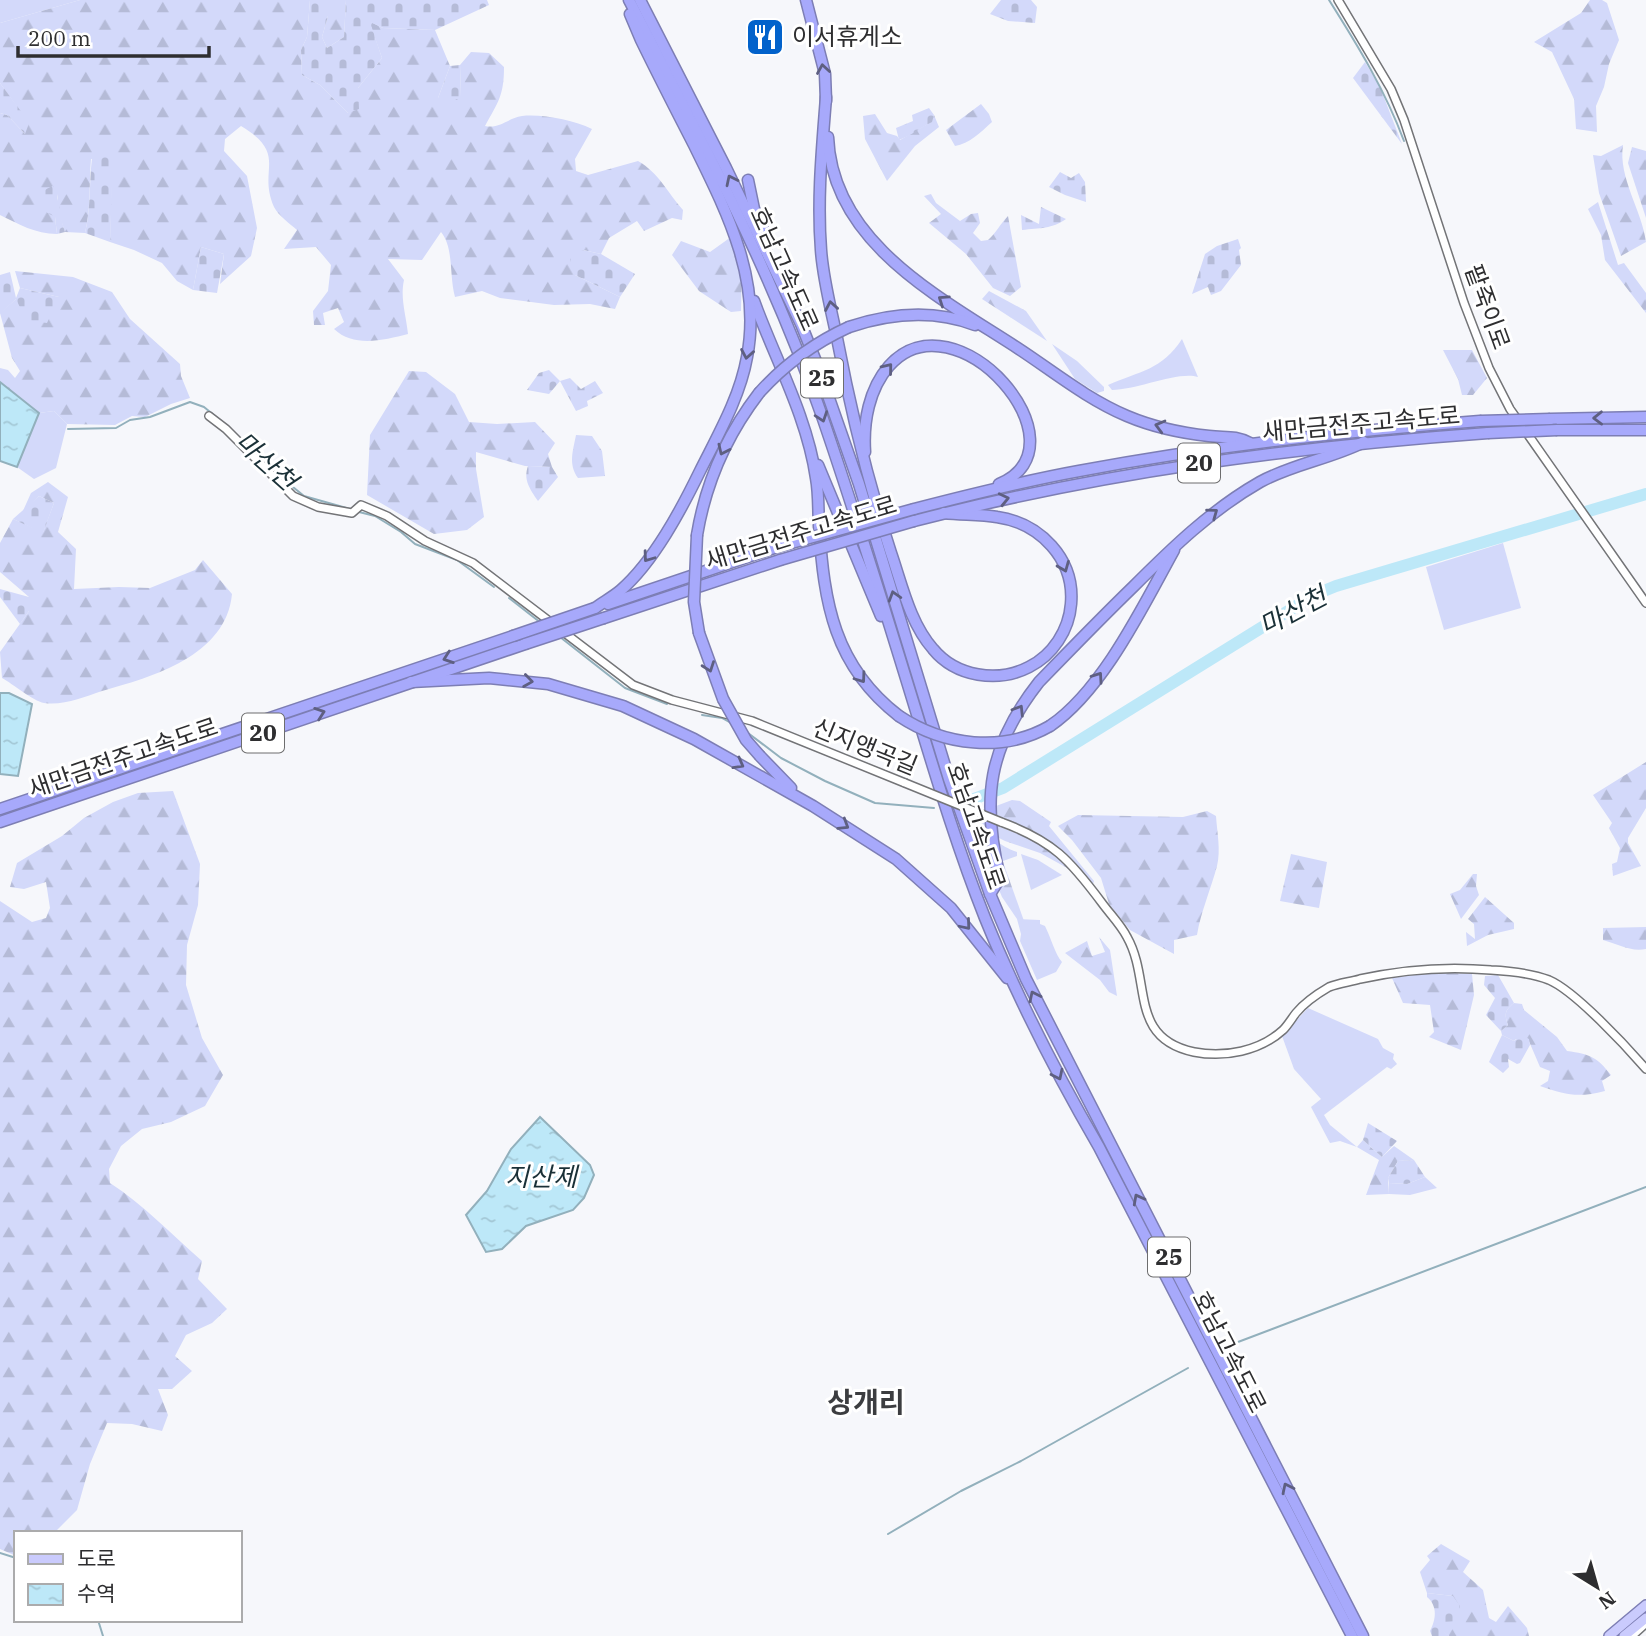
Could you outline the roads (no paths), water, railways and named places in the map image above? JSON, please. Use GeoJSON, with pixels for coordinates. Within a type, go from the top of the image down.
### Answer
{"type":"FeatureCollection","features":[{"type":"Feature","properties":{"kind":"highway"},"geometry":{"type":"LineString","coordinates":[[594,608],[621,591],[651,554],[690,492],[739,387],[751,330],[749,287],[744,263],[724,205],[641,40],[627,0]]}},
{"type":"Feature","properties":{"kind":"highway","name":"호남고속도로"},"geometry":{"type":"LineString","coordinates":[[627,0],[711,161],[787,326],[822,416],[970,879],[1016,989],[1063,1086],[1117,1181],[1352,1636]]}},
{"type":"Feature","properties":{"kind":"highway","name":"호남고속도로"},"geometry":{"type":"LineString","coordinates":[[640,0],[726,168],[801,324],[859,484],[949,779],[990,894],[1026,979],[1363,1636]]}},
{"type":"Feature","properties":{"kind":"highway"},"geometry":{"type":"LineString","coordinates":[[806,0],[825,74],[832,174],[848,207],[870,237],[892,260],[926,288],[1075,388],[1127,416],[1157,427],[1210,436],[1237,437],[1250,443]]}},
{"type":"Feature","properties":{"kind":"highway"},"geometry":{"type":"LineString","coordinates":[[826,97],[818,193],[821,253],[849,402],[868,480],[910,609],[932,649],[943,659],[965,671],[985,676],[1006,675],[1032,666],[1055,646],[1068,622],[1072,601],[1069,579],[1059,555],[1041,534],[1023,524],[997,517],[944,513]]}},
{"type":"Feature","properties":{"kind":"highway"},"geometry":{"type":"LineString","coordinates":[[748,180],[754,209],[789,289],[801,324]]}},
{"type":"Feature","properties":{"kind":"highway"},"geometry":{"type":"LineString","coordinates":[[749,287],[806,436],[904,672]]}},
{"type":"Feature","properties":{"kind":"highway"},"geometry":{"type":"LineString","coordinates":[[813,806],[785,783],[747,740],[723,699],[699,633],[694,602],[696,535],[701,508],[719,457],[730,435],[759,393],[789,362],[819,341],[849,327],[890,316],[929,314],[948,317],[992,332]]}},
{"type":"Feature","properties":{"kind":"highway"},"geometry":{"type":"LineString","coordinates":[[868,480],[866,424],[875,387],[882,373],[907,350],[918,346],[934,346],[953,349],[970,356],[987,368],[1015,396],[1025,414],[1030,432],[1026,458],[1008,480],[972,495]]}},
{"type":"Feature","properties":{"kind":"highway","name":"새만금전주고속도로"},"geometry":{"type":"LineString","coordinates":[[0,809],[777,547],[972,495],[1077,471],[1250,443],[1345,431],[1480,421],[1646,417]]}},
{"type":"Feature","properties":{"kind":"highway","name":"새만금전주고속도로"},"geometry":{"type":"LineString","coordinates":[[0,822],[780,560],[944,513],[1145,471],[1364,442],[1557,430],[1646,430]]}},
{"type":"Feature","properties":{"kind":"highway"},"geometry":{"type":"LineString","coordinates":[[806,436],[816,478],[822,565],[833,625],[843,650],[876,698],[899,716],[939,734],[982,743],[1017,740],[1050,726],[1080,699],[1103,670],[1181,539]]}},
{"type":"Feature","properties":{"kind":"highway"},"geometry":{"type":"LineString","coordinates":[[990,894],[1000,878],[991,830],[989,801],[993,772],[1009,726],[1039,682],[1181,539],[1210,514],[1261,481],[1303,463],[1344,452],[1364,442]]}},
{"type":"Feature","properties":{"kind":"highway"},"geometry":{"type":"LineString","coordinates":[[910,609],[923,690]]}},
{"type":"Feature","properties":{"kind":"highway"},"geometry":{"type":"LineString","coordinates":[[411,682],[489,678],[548,684],[623,706],[666,725],[813,806],[874,844],[918,876],[966,924],[1016,989]]}},
{"type":"Feature","properties":{"kind":"main road"},"geometry":{"type":"LineString","coordinates":[[1609,1636],[1646,1605]]}},
{"type":"Feature","properties":{"kind":"main road"},"geometry":{"type":"LineString","coordinates":[[1624,1636],[1646,1621]]}},
{"type":"Feature","properties":{"kind":"street","name":"팥죽이로"},"geometry":{"type":"LineString","coordinates":[[1338,0],[1391,89],[1404,120],[1464,303],[1489,368],[1510,409],[1646,603]]}},
{"type":"Feature","properties":{"kind":"street","name":"신지앵곡길"},"geometry":{"type":"LineString","coordinates":[[209,416],[226,429],[293,496],[318,507],[352,513],[360,505],[387,516],[425,541],[473,563],[633,685],[672,700],[752,722],[1039,839],[1071,863],[1127,937],[1151,1026],[1159,1035],[1182,1048],[1193,1052],[1214,1053],[1246,1051],[1283,1030],[1305,1003],[1331,986],[1390,972],[1432,967],[1467,968],[1510,971],[1550,980],[1579,1002],[1628,1048],[1646,1069]]}},
{"type":"Feature","properties":{"kind":"street"},"geometry":{"type":"LineString","coordinates":[[1632,1636],[1646,1621]]}},
{"type":"Feature","properties":{"kind":"water"},"geometry":{"type":"Polygon","coordinates":[[[0,382],[39,413],[17,467],[0,461],[0,382]]]}},
{"type":"Feature","properties":{"kind":"water"},"geometry":{"type":"Polygon","coordinates":[[[0,693],[9,693],[32,704],[18,776],[0,774],[0,693]]]}},
{"type":"Feature","properties":{"kind":"water","name":"지산제"},"geometry":{"type":"Polygon","coordinates":[[[540,1117],[590,1165],[594,1175],[584,1198],[573,1210],[526,1226],[502,1249],[486,1252],[466,1215],[487,1191],[511,1149],[540,1117]]]}},
{"type":"Feature","properties":{"kind":"waterway"},"geometry":{"type":"LineString","coordinates":[[1329,0],[1380,86],[1404,141]]}},
{"type":"Feature","properties":{"kind":"waterway","name":"마산천"},"geometry":{"type":"LineString","coordinates":[[68,429],[116,428],[130,420],[150,417],[190,402],[204,407],[226,425]]}},
{"type":"Feature","properties":{"kind":"waterway","name":"마산천"},"geometry":{"type":"LineString","coordinates":[[272,470],[304,496],[350,509]]}},
{"type":"Feature","properties":{"kind":"waterway","name":"마산천"},"geometry":{"type":"LineString","coordinates":[[971,800],[1003,788],[1314,595],[1336,586],[1646,494]]}},
{"type":"Feature","properties":{"kind":"waterway","name":"마산천"},"geometry":{"type":"LineString","coordinates":[[359,512],[375,516],[415,544],[457,560],[494,587]]}},
{"type":"Feature","properties":{"kind":"waterway","name":"마산천"},"geometry":{"type":"LineString","coordinates":[[509,598],[541,623]]}},
{"type":"Feature","properties":{"kind":"waterway","name":"마산천"},"geometry":{"type":"LineString","coordinates":[[560,637],[625,688],[667,704]]}},
{"type":"Feature","properties":{"kind":"waterway","name":"마산천"},"geometry":{"type":"LineString","coordinates":[[702,715],[722,718],[731,723]]}},
{"type":"Feature","properties":{"kind":"waterway","name":"마산천"},"geometry":{"type":"LineString","coordinates":[[748,733],[781,758],[875,803],[934,808]]}},
{"type":"Feature","properties":{"kind":"waterway"},"geometry":{"type":"LineString","coordinates":[[1238,1342],[1646,1187]]}},
{"type":"Feature","properties":{"kind":"waterway"},"geometry":{"type":"LineString","coordinates":[[888,1534],[961,1491],[1021,1461],[1188,1368]]}},
{"type":"Feature","properties":{"kind":"waterway"},"geometry":{"type":"LineString","coordinates":[[0,1553],[14,1557]]}},
{"type":"Feature","properties":{"kind":"waterway"},"geometry":{"type":"LineString","coordinates":[[99,1622],[103,1636]]}},
{"type":"Feature","properties":{"kind":"place","name":"이서휴게소"},"geometry":{"type":"Point","coordinates":[765,37]}},
{"type":"Feature","properties":{"kind":"district","name":"상개리"},"geometry":{"type":"Point","coordinates":[866,1402]}}]}
